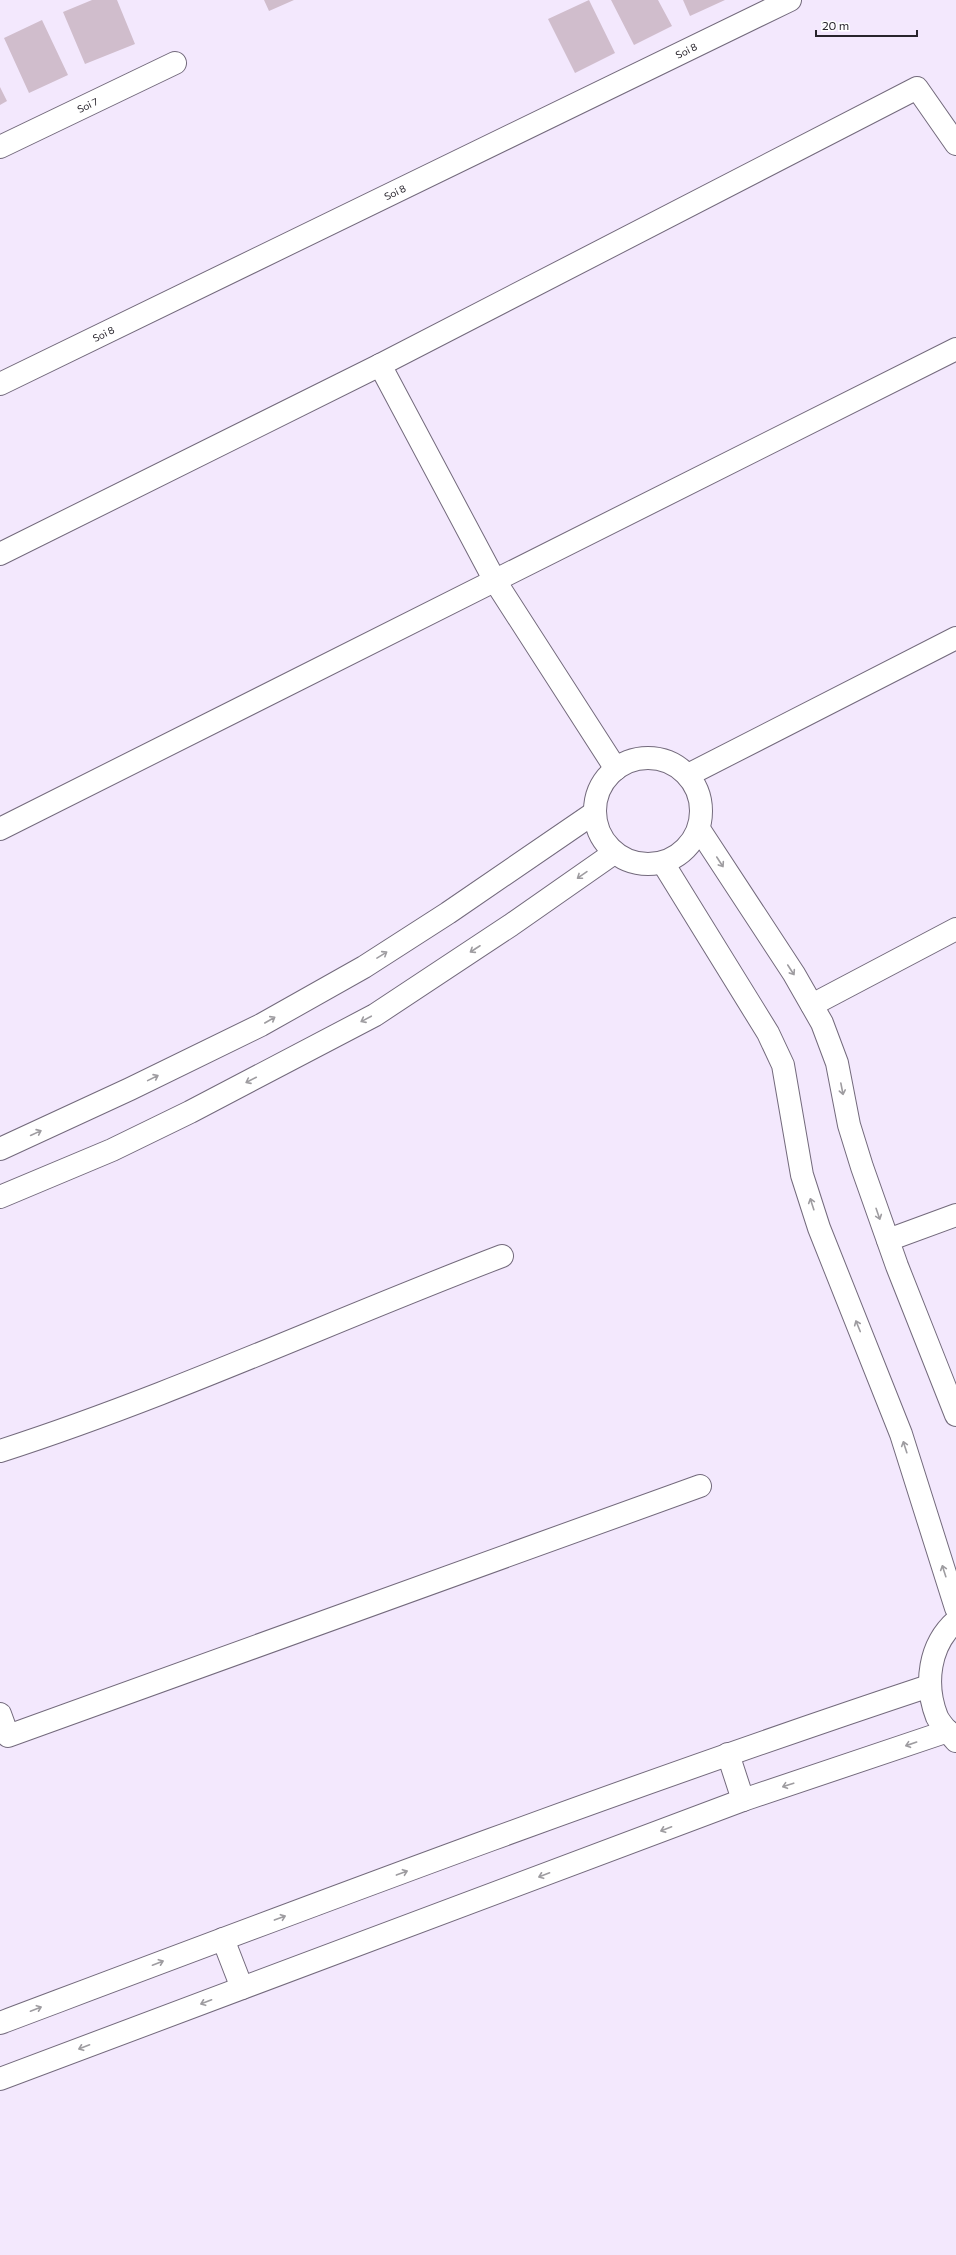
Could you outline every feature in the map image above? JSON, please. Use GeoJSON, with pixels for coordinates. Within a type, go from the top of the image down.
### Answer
{"type":"FeatureCollection","features":[{"type":"Feature","properties":{"kind":"street","name":"Soi 8"},"geometry":{"type":"LineString","coordinates":[[0,384],[790,0]]}},
{"type":"Feature","properties":{"kind":"street","name":"Soi 7"},"geometry":{"type":"LineString","coordinates":[[0,147],[175,63]]}},
{"type":"Feature","properties":{"kind":"street"},"geometry":{"type":"LineString","coordinates":[[0,554],[380,365],[917,88],[956,144]]}},
{"type":"Feature","properties":{"kind":"street"},"geometry":{"type":"LineString","coordinates":[[0,829],[956,349]]}},
{"type":"Feature","properties":{"kind":"street"},"geometry":{"type":"LineString","coordinates":[[380,365],[495,581],[616,769]]}},
{"type":"Feature","properties":{"kind":"street"},"geometry":{"type":"LineString","coordinates":[[688,775],[956,638]]}},
{"type":"Feature","properties":{"kind":"street"},"geometry":{"type":"LineString","coordinates":[[645,758],[661,759],[675,765],[688,775],[696,787],[701,801],[702,815],[699,829],[691,844],[678,856],[662,863],[646,864],[629,861],[614,853],[604,842],[597,828],[594,813],[596,796],[604,781],[616,769],[629,761],[645,758]]}},
{"type":"Feature","properties":{"kind":"street"},"geometry":{"type":"LineString","coordinates":[[0,1149],[130,1090],[261,1025],[364,967],[442,917],[594,813]]}},
{"type":"Feature","properties":{"kind":"street"},"geometry":{"type":"LineString","coordinates":[[699,829],[794,974],[822,1023],[837,1063],[849,1125],[888,1240],[956,1415]]}},
{"type":"Feature","properties":{"kind":"street"},"geometry":{"type":"LineString","coordinates":[[0,1197],[119,1146],[190,1112],[375,1014],[511,925],[614,853]]}},
{"type":"Feature","properties":{"kind":"street"},"geometry":{"type":"LineString","coordinates":[[662,863],[768,1033],[782,1065],[806,1188],[819,1228],[900,1434],[956,1608]]}},
{"type":"Feature","properties":{"kind":"street"},"geometry":{"type":"LineString","coordinates":[[812,1005],[956,928]]}},
{"type":"Feature","properties":{"kind":"street"},"geometry":{"type":"LineString","coordinates":[[888,1240],[956,1215]]}},
{"type":"Feature","properties":{"kind":"street"},"geometry":{"type":"LineString","coordinates":[[0,1451],[67,1430],[268,1351],[416,1289],[502,1256]]}},
{"type":"Feature","properties":{"kind":"street"},"geometry":{"type":"LineString","coordinates":[[0,1714],[4,1740],[700,1486]]}},
{"type":"Feature","properties":{"kind":"street"},"geometry":{"type":"LineString","coordinates":[[0,2079],[743,1800],[952,1736],[937,1718],[929,1686],[932,1656],[947,1629],[956,1621]]}},
{"type":"Feature","properties":{"kind":"street"},"geometry":{"type":"LineString","coordinates":[[0,2023],[223,1938],[728,1754],[929,1686]]}},
{"type":"Feature","properties":{"kind":"street"},"geometry":{"type":"LineString","coordinates":[[728,1754],[743,1800]]}},
{"type":"Feature","properties":{"kind":"street"},"geometry":{"type":"LineString","coordinates":[[223,1938],[242,1988]]}},
{"type":"Feature","properties":{"kind":"building"},"geometry":{"type":"Polygon","coordinates":[[[92,0],[117,0],[135,44],[85,64],[63,12],[92,0]]]}},
{"type":"Feature","properties":{"kind":"building"},"geometry":{"type":"Polygon","coordinates":[[[264,0],[294,0],[269,11],[264,0]]]}},
{"type":"Feature","properties":{"kind":"building"},"geometry":{"type":"Polygon","coordinates":[[[589,0],[615,53],[575,73],[548,19],[589,0]]]}},
{"type":"Feature","properties":{"kind":"building"},"geometry":{"type":"Polygon","coordinates":[[[611,0],[658,0],[672,26],[634,45],[611,0]]]}},
{"type":"Feature","properties":{"kind":"building"},"geometry":{"type":"Polygon","coordinates":[[[683,0],[725,0],[690,16],[683,0]]]}},
{"type":"Feature","properties":{"kind":"building"},"geometry":{"type":"Polygon","coordinates":[[[42,20],[68,75],[29,93],[4,38],[42,20]]]}},
{"type":"Feature","properties":{"kind":"building"},"geometry":{"type":"Polygon","coordinates":[[[0,87],[7,101],[0,105],[0,87]]]}}]}
